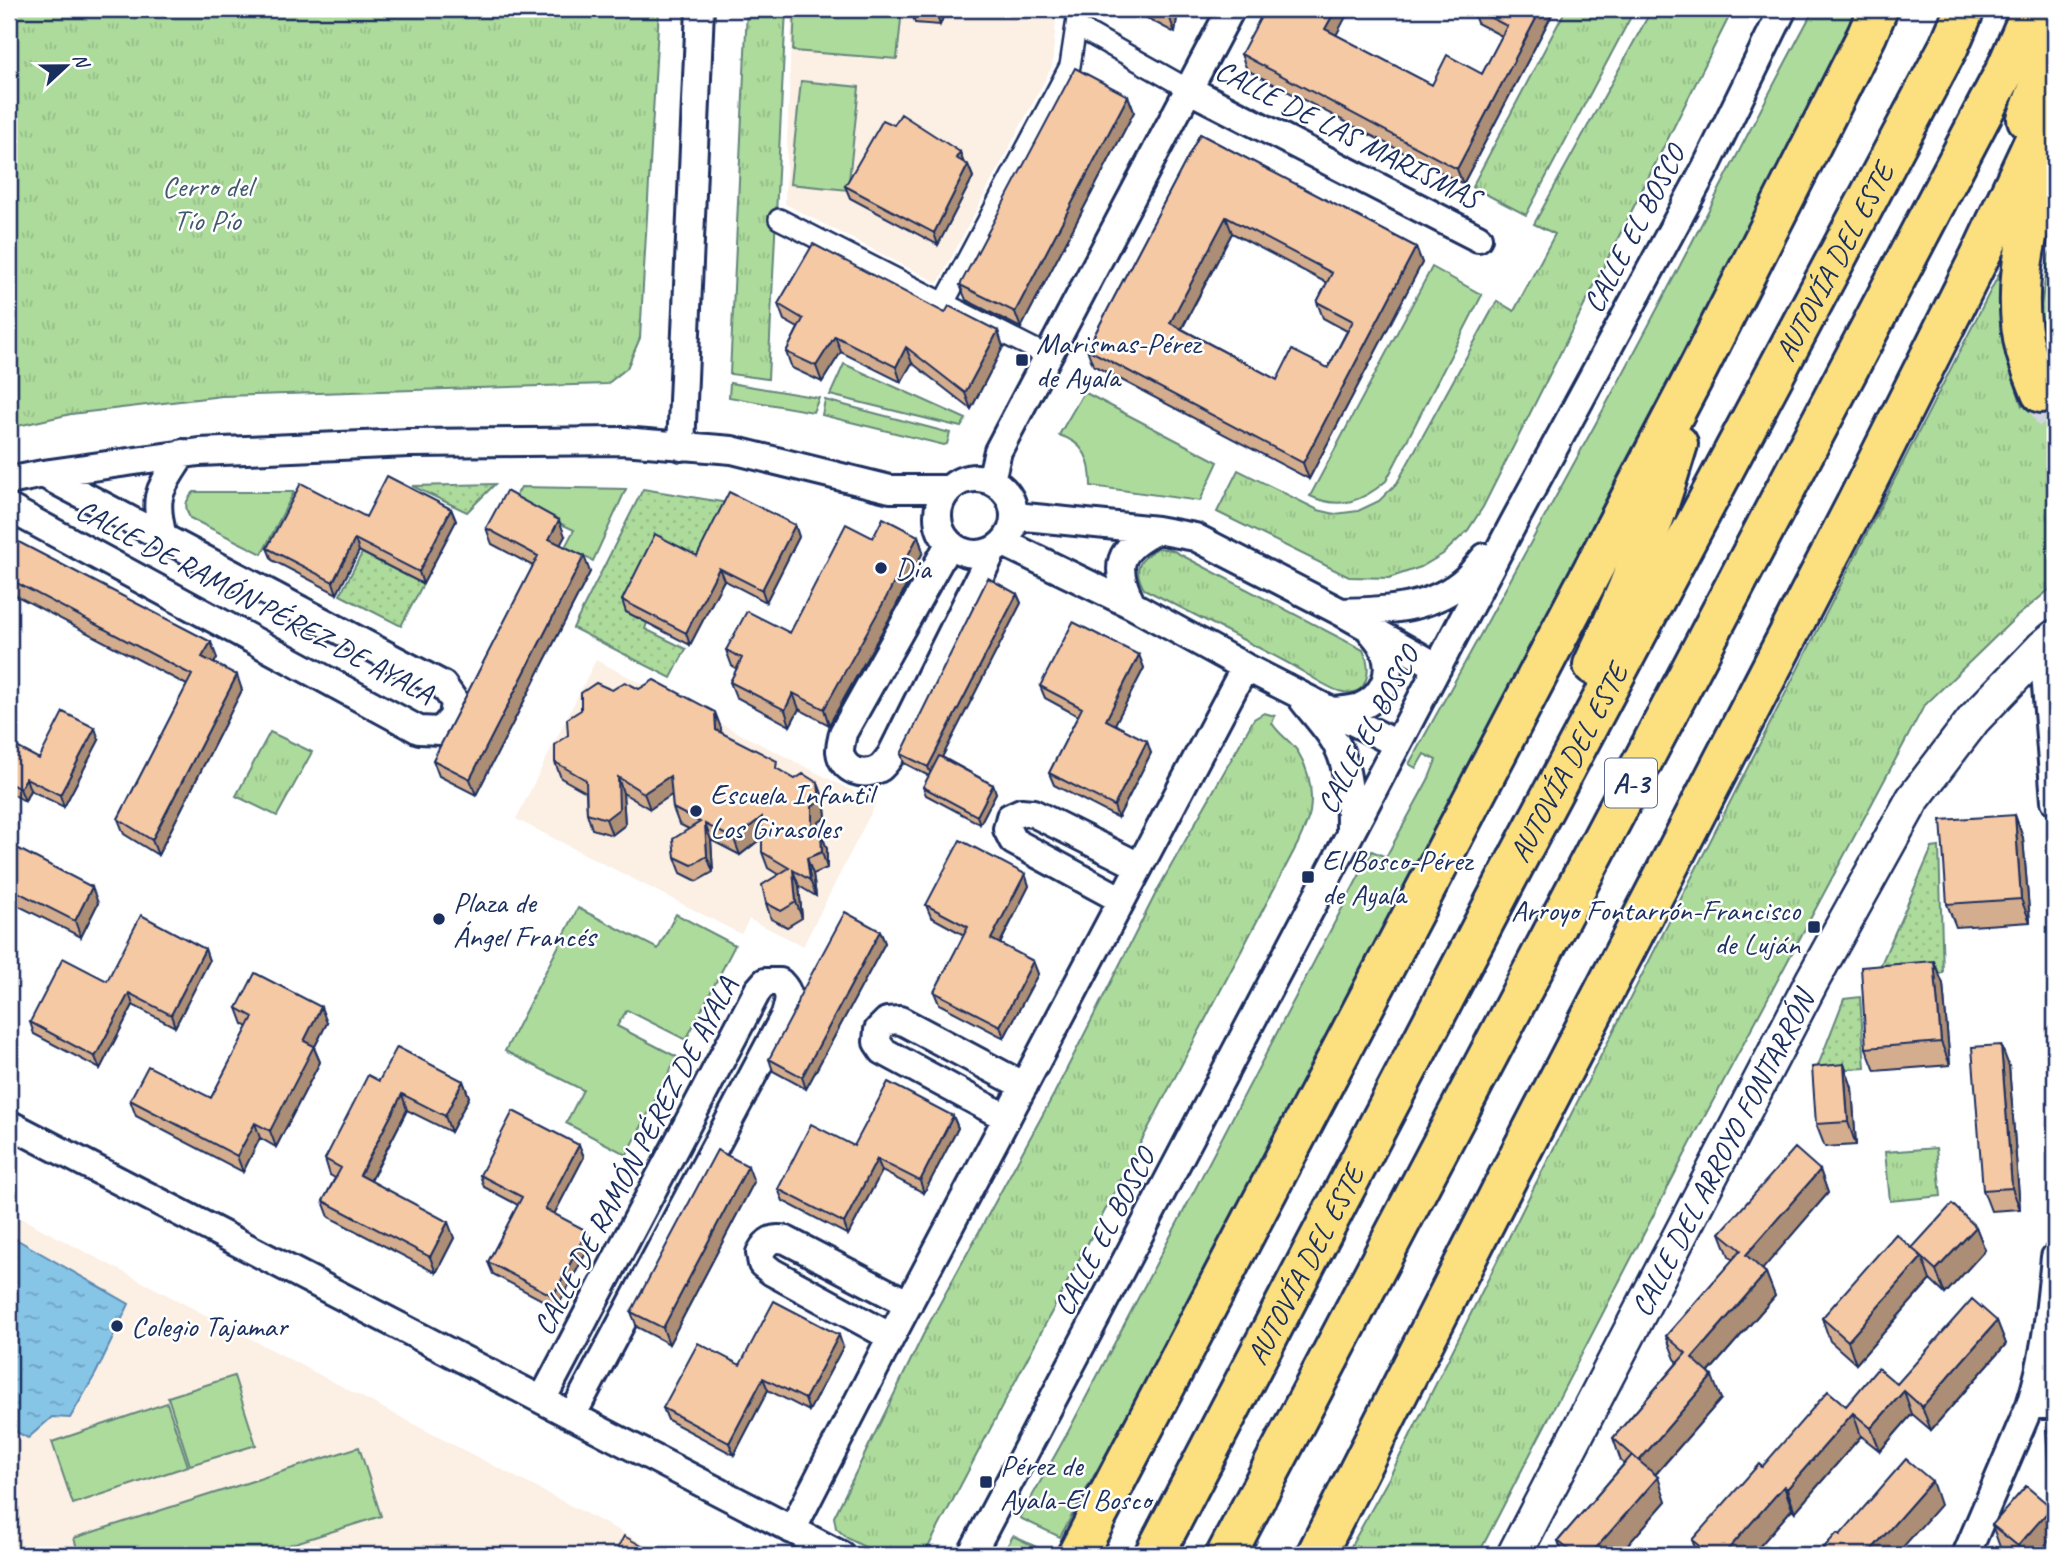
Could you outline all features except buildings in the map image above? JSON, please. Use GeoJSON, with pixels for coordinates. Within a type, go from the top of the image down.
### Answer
{"type":"FeatureCollection","features":[{"type":"Feature","properties":{"kind":"highway"},"geometry":{"type":"LineString","coordinates":[[1077,1555],[1699,367],[1878,9]]}},
{"type":"Feature","properties":{"kind":"highway","name":"AUTOVÍA DEL ESTE"},"geometry":{"type":"LineString","coordinates":[[1154,1555],[1502,888],[1949,46],[1965,9]]}},
{"type":"Feature","properties":{"kind":"highway","name":"AUTOVÍA DEL ESTE"},"geometry":{"type":"LineString","coordinates":[[1226,1555],[2006,69],[2032,9]]}},
{"type":"Feature","properties":{"kind":"highway"},"geometry":{"type":"LineString","coordinates":[[2017,176],[2020,143],[2055,42]]}},
{"type":"Feature","properties":{"kind":"highway"},"geometry":{"type":"LineString","coordinates":[[1316,1555],[1856,504],[1984,248],[2055,96]]}},
{"type":"Feature","properties":{"kind":"highway"},"geometry":{"type":"LineString","coordinates":[[2041,393],[2026,352],[2020,307],[2023,256],[2038,192],[2055,147]]}},
{"type":"Feature","properties":{"kind":"highway"},"geometry":{"type":"LineString","coordinates":[[1502,888],[1564,723],[1609,633],[1662,499],[1699,367]]}},
{"type":"Feature","properties":{"kind":"street"},"geometry":{"type":"LineString","coordinates":[[681,447],[701,9]]}},
{"type":"Feature","properties":{"kind":"street","name":"CALLE DE LAS MARISMAS"},"geometry":{"type":"LineString","coordinates":[[991,480],[998,451],[1231,9]]}},
{"type":"Feature","properties":{"kind":"street","name":"CALLE EL BOSCO"},"geometry":{"type":"LineString","coordinates":[[971,1555],[1513,524],[1706,167],[1783,9]]}},
{"type":"Feature","properties":{"kind":"street"},"geometry":{"type":"LineString","coordinates":[[944,303],[1070,65],[1077,18]]}},
{"type":"Feature","properties":{"kind":"street","name":"CALLE DE LAS MARISMAS"},"geometry":{"type":"LineString","coordinates":[[1077,18],[1188,89],[1478,238]]}},
{"type":"Feature","properties":{"kind":"street"},"geometry":{"type":"LineString","coordinates":[[779,219],[1048,356]]}},
{"type":"Feature","properties":{"kind":"street","name":"CALLE DE RAMÓN PÉREZ DE AYALA"},"geometry":{"type":"LineString","coordinates":[[9,481],[183,453],[409,443],[623,441],[732,450],[890,489],[948,489]]}},
{"type":"Feature","properties":{"kind":"street","name":"CALLE DE RAMÓN PÉREZ DE AYALA"},"geometry":{"type":"LineString","coordinates":[[163,537],[158,517],[161,485],[183,453]]}},
{"type":"Feature","properties":{"kind":"street","name":"CALLE DE RAMÓN PÉREZ DE AYALA"},"geometry":{"type":"LineString","coordinates":[[9,509],[419,730],[441,731],[453,717],[455,702],[443,685],[43,474]]}},
{"type":"Feature","properties":{"kind":"street"},"geometry":{"type":"LineString","coordinates":[[949,544],[843,733],[840,753],[846,764],[855,772],[865,774],[881,768],[891,755],[998,548],[1013,531],[1016,516],[1012,501],[1003,488],[991,480],[976,477],[961,481],[948,489],[940,502],[938,517],[941,532],[949,544],[962,552],[977,555],[998,548],[1132,606],[1397,744]]}},
{"type":"Feature","properties":{"kind":"street","name":"CALLE DE RAMÓN PÉREZ DE AYALA"},"geometry":{"type":"LineString","coordinates":[[890,489],[938,517]]}},
{"type":"Feature","properties":{"kind":"street"},"geometry":{"type":"LineString","coordinates":[[1016,516],[1157,530],[1195,537],[1341,612],[1438,667]]}},
{"type":"Feature","properties":{"kind":"street"},"geometry":{"type":"LineString","coordinates":[[1341,612],[1398,609],[1421,604],[1443,594],[1465,579],[1513,524]]}},
{"type":"Feature","properties":{"kind":"street"},"geometry":{"type":"LineString","coordinates":[[1132,606],[1122,584],[1121,561],[1138,539],[1157,530]]}},
{"type":"Feature","properties":{"kind":"street"},"geometry":{"type":"LineString","coordinates":[[1332,711],[1357,708],[1370,701],[1380,692],[1385,682],[1388,667],[1384,648],[1370,630]]}},
{"type":"Feature","properties":{"kind":"street"},"geometry":{"type":"LineString","coordinates":[[2049,642],[2055,801]]}},
{"type":"Feature","properties":{"kind":"street","name":"CALLE DEL ARROYO FONTARRÓN"},"geometry":{"type":"LineString","coordinates":[[1514,1555],[1812,981],[1913,799],[1974,719],[2049,642]]}},
{"type":"Feature","properties":{"kind":"street"},"geometry":{"type":"LineString","coordinates":[[792,1530],[1245,667]]}},
{"type":"Feature","properties":{"kind":"street"},"geometry":{"type":"LineString","coordinates":[[1299,695],[1341,754],[1350,800],[1350,836]]}},
{"type":"Feature","properties":{"kind":"street"},"geometry":{"type":"LineString","coordinates":[[1122,900],[1013,841],[1007,829],[1010,817],[1021,812],[1033,813],[1139,866]]}},
{"type":"Feature","properties":{"kind":"street","name":"CALLE DE RAMÓN PÉREZ DE AYALA"},"geometry":{"type":"LineString","coordinates":[[542,1400],[758,990],[765,982],[780,982],[788,989],[789,1000],[785,1015],[572,1416]]}},
{"type":"Feature","properties":{"kind":"street"},"geometry":{"type":"LineString","coordinates":[[1007,1118],[883,1051],[877,1042],[878,1030],[887,1021],[900,1020],[1024,1086]]}},
{"type":"Feature","properties":{"kind":"street"},"geometry":{"type":"LineString","coordinates":[[9,1124],[841,1555]]}},
{"type":"Feature","properties":{"kind":"street"},"geometry":{"type":"LineString","coordinates":[[891,1337],[772,1272],[762,1264],[760,1252],[766,1242],[775,1238],[786,1240],[909,1304]]}},
{"type":"Feature","properties":{"kind":"street"},"geometry":{"type":"LineString","coordinates":[[1966,1555],[2043,1405],[2055,1257]]}},
{"type":"Feature","properties":{"kind":"shaded area"},"geometry":{"type":"Polygon","coordinates":[[[792,9],[1057,9],[1052,66],[938,283],[785,204],[792,9]]]}},
{"type":"Feature","properties":{"kind":"shaded area","name":"Escuela Infantil Los Girasoles"},"geometry":{"type":"Polygon","coordinates":[[[596,660],[876,803],[803,946],[749,919],[741,934],[516,819],[596,660]]]}},
{"type":"Feature","properties":{"kind":"shaded area","name":"Colegio Tajamar"},"geometry":{"type":"Polygon","coordinates":[[[9,1212],[444,1440],[666,1555],[9,1555],[9,1212]]]}},
{"type":"Feature","properties":{"kind":"green space","name":"Cerro del Tío Pío"},"geometry":{"type":"Polygon","coordinates":[[[9,9],[659,9],[640,338],[627,368],[607,384],[222,396],[71,414],[9,428],[9,9]]]}},
{"type":"Feature","properties":{"kind":"green space"},"geometry":{"type":"Polygon","coordinates":[[[747,9],[786,9],[768,379],[730,374],[747,9]]]}},
{"type":"Feature","properties":{"kind":"green space"},"geometry":{"type":"Polygon","coordinates":[[[795,9],[902,9],[897,59],[793,51],[795,9]]]}},
{"type":"Feature","properties":{"kind":"green space"},"geometry":{"type":"Polygon","coordinates":[[[1566,9],[1635,9],[1526,215],[1472,187],[1566,9]]]}},
{"type":"Feature","properties":{"kind":"green space"},"geometry":{"type":"Polygon","coordinates":[[[1652,9],[1672,18],[1678,9],[1733,9],[1483,507],[1468,530],[1443,554],[1421,567],[1389,578],[1349,577],[1217,512],[1238,470],[1318,510],[1335,514],[1358,511],[1379,501],[1397,483],[1497,301],[1514,311],[1555,234],[1534,224],[1652,9]]]}},
{"type":"Feature","properties":{"kind":"green space"},"geometry":{"type":"Polygon","coordinates":[[[1814,9],[1856,9],[1808,114],[1161,1355],[1060,1537],[1020,1518],[1068,1432],[1372,851],[1386,857],[1429,778],[1436,760],[1424,754],[1416,768],[1409,764],[1620,379],[1814,9]]]}},
{"type":"Feature","properties":{"kind":"green space"},"geometry":{"type":"Polygon","coordinates":[[[801,81],[859,87],[848,190],[790,184],[801,81]]]}},
{"type":"Feature","properties":{"kind":"green space"},"geometry":{"type":"Polygon","coordinates":[[[2055,244],[2055,377],[2040,313],[2049,255],[2055,244]]]}},
{"type":"Feature","properties":{"kind":"green space"},"geometry":{"type":"Polygon","coordinates":[[[1432,267],[1482,295],[1386,481],[1369,494],[1341,503],[1310,496],[1432,267]]]}},
{"type":"Feature","properties":{"kind":"green space"},"geometry":{"type":"Polygon","coordinates":[[[2001,270],[2009,365],[2022,406],[2055,387],[2055,585],[2015,618],[1924,706],[1699,1127],[1478,1555],[1346,1555],[1389,1478],[1532,1191],[2001,270]]]}},
{"type":"Feature","properties":{"kind":"green space"},"geometry":{"type":"Polygon","coordinates":[[[844,364],[966,419],[961,427],[830,395],[844,364]]]}},
{"type":"Feature","properties":{"kind":"green space"},"geometry":{"type":"Polygon","coordinates":[[[730,383],[819,398],[813,412],[729,397],[730,383]]]}},
{"type":"Feature","properties":{"kind":"green space"},"geometry":{"type":"Polygon","coordinates":[[[1084,392],[1218,462],[1200,501],[1091,486],[1090,468],[1085,454],[1075,443],[1059,435],[1084,392]]]}},
{"type":"Feature","properties":{"kind":"green space"},"geometry":{"type":"Polygon","coordinates":[[[825,400],[950,433],[947,444],[822,415],[825,400]]]}},
{"type":"Feature","properties":{"kind":"green space"},"geometry":{"type":"Polygon","coordinates":[[[495,484],[467,512],[412,486],[495,484]]]}},
{"type":"Feature","properties":{"kind":"green space"},"geometry":{"type":"Polygon","coordinates":[[[521,487],[626,489],[593,561],[565,547],[574,530],[513,501],[521,487]]]}},
{"type":"Feature","properties":{"kind":"green space"},"geometry":{"type":"Polygon","coordinates":[[[643,489],[734,504],[701,568],[626,611],[647,623],[645,629],[686,649],[671,678],[573,628],[643,489]]]}},
{"type":"Feature","properties":{"kind":"green space"},"geometry":{"type":"Polygon","coordinates":[[[194,492],[294,492],[262,554],[190,518],[186,504],[194,492]]]}},
{"type":"Feature","properties":{"kind":"green space"},"geometry":{"type":"Polygon","coordinates":[[[1158,548],[1172,550],[1363,650],[1368,666],[1366,681],[1362,687],[1349,693],[1334,689],[1144,589],[1138,575],[1139,565],[1158,548]]]}},
{"type":"Feature","properties":{"kind":"green space"},"geometry":{"type":"Polygon","coordinates":[[[362,553],[423,584],[401,626],[340,595],[362,553]]]}},
{"type":"Feature","properties":{"kind":"green space"},"geometry":{"type":"Polygon","coordinates":[[[1264,713],[1275,716],[1272,723],[1298,752],[1307,773],[1310,812],[1298,843],[924,1555],[880,1555],[847,1538],[836,1528],[834,1517],[926,1329],[1054,1094],[1158,889],[1254,719],[1264,713]]]}},
{"type":"Feature","properties":{"kind":"green space"},"geometry":{"type":"Polygon","coordinates":[[[270,732],[312,752],[277,816],[236,796],[270,732]]]}},
{"type":"Feature","properties":{"kind":"green space"},"geometry":{"type":"Polygon","coordinates":[[[1939,847],[1943,973],[1875,978],[1932,848],[1939,847]]]}},
{"type":"Feature","properties":{"kind":"green space"},"geometry":{"type":"Polygon","coordinates":[[[578,908],[658,949],[676,914],[735,945],[686,1040],[627,1010],[617,1026],[677,1057],[627,1155],[566,1123],[583,1090],[505,1051],[578,908]]]}},
{"type":"Feature","properties":{"kind":"green space"},"geometry":{"type":"Polygon","coordinates":[[[1860,997],[1865,1068],[1816,1071],[1844,999],[1860,997]]]}},
{"type":"Feature","properties":{"kind":"green space"},"geometry":{"type":"Polygon","coordinates":[[[1936,1148],[1941,1196],[1890,1201],[1885,1152],[1936,1148]]]}},
{"type":"Feature","properties":{"kind":"green space"},"geometry":{"type":"Polygon","coordinates":[[[234,1376],[256,1445],[190,1465],[168,1397],[234,1376]]]}},
{"type":"Feature","properties":{"kind":"green space"},"geometry":{"type":"Polygon","coordinates":[[[167,1403],[188,1466],[73,1504],[52,1442],[167,1403]]]}},
{"type":"Feature","properties":{"kind":"green space"},"geometry":{"type":"Polygon","coordinates":[[[359,1447],[381,1516],[257,1555],[79,1555],[74,1538],[359,1447]]]}},
{"type":"Feature","properties":{"kind":"green space"},"geometry":{"type":"Polygon","coordinates":[[[1013,1536],[1049,1553],[1048,1555],[1002,1555],[1013,1536]]]}},
{"type":"Feature","properties":{"kind":"water"},"geometry":{"type":"Polygon","coordinates":[[[9,1235],[129,1304],[96,1373],[70,1418],[52,1417],[28,1438],[9,1428],[9,1235]]]}},
{"type":"Feature","properties":{"kind":"tunnel"},"geometry":{"type":"LineString","coordinates":[[2041,393],[2055,417]]}},
{"type":"Feature","properties":{"kind":"place","name":"Marismas-Pérez de Ayala"},"geometry":{"type":"Point","coordinates":[1022,360]}},
{"type":"Feature","properties":{"kind":"place","name":"Dia"},"geometry":{"type":"Point","coordinates":[881,568]}},
{"type":"Feature","properties":{"kind":"place","name":"Escuela Infantil Los Girasoles"},"geometry":{"type":"Point","coordinates":[696,811]}},
{"type":"Feature","properties":{"kind":"place","name":"El Bosco-Pérez de Ayala"},"geometry":{"type":"Point","coordinates":[1308,877]}},
{"type":"Feature","properties":{"kind":"place","name":"Plaza de Ángel Francés"},"geometry":{"type":"Point","coordinates":[439,919]}},
{"type":"Feature","properties":{"kind":"place","name":"Arroyo Fontarrón-Francisco de Luján"},"geometry":{"type":"Point","coordinates":[1814,927]}},
{"type":"Feature","properties":{"kind":"place","name":"Colegio Tajamar"},"geometry":{"type":"Point","coordinates":[117,1326]}},
{"type":"Feature","properties":{"kind":"place","name":"Pérez de Ayala-El Bosco"},"geometry":{"type":"Point","coordinates":[986,1482]}}]}
